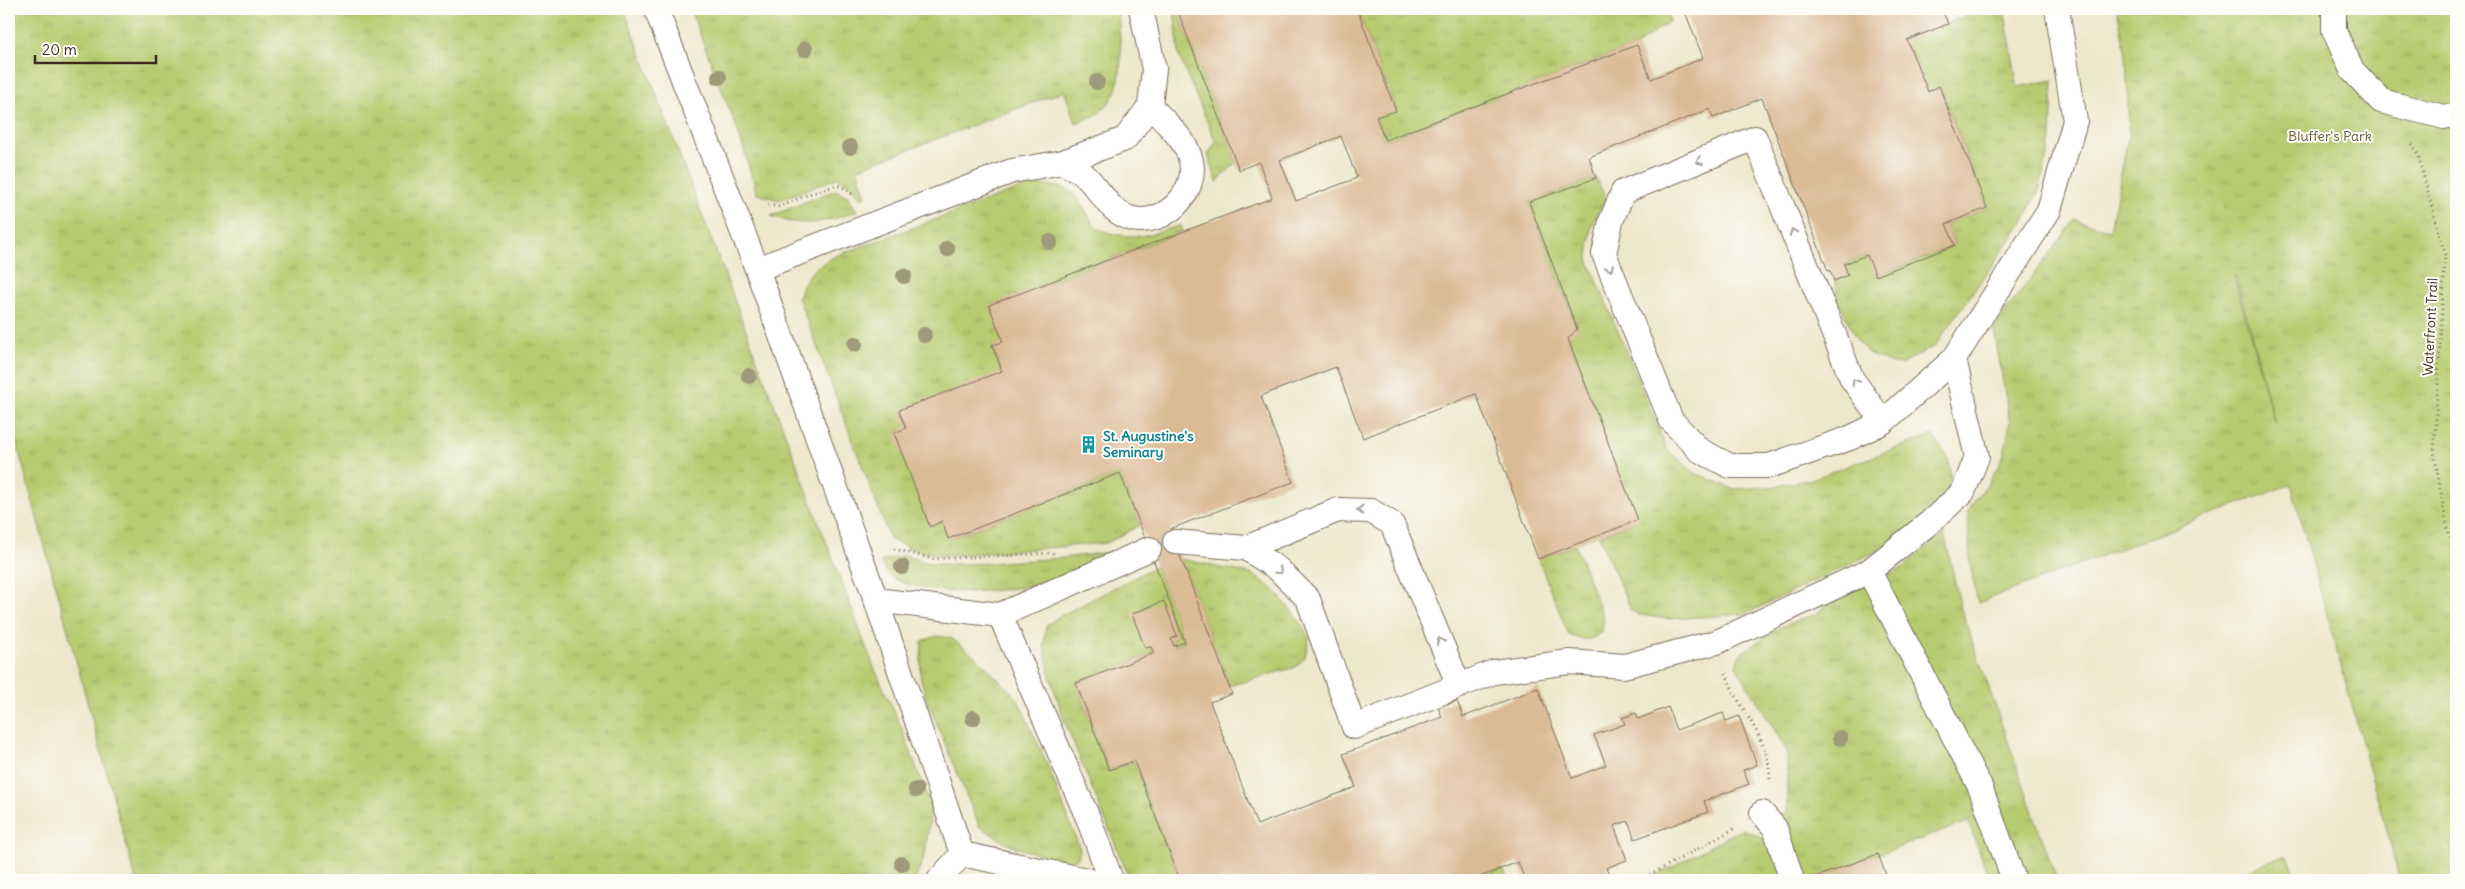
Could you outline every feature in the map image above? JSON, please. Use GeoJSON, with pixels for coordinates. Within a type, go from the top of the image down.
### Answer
{"type":"FeatureCollection","features":[{"type":"Feature","properties":{"kind":"lane"},"geometry":{"type":"LineString","coordinates":[[656,9],[757,269],[876,600],[962,854]]}},
{"type":"Feature","properties":{"kind":"lane"},"geometry":{"type":"LineString","coordinates":[[757,269],[1012,171],[1063,162],[1125,139],[1150,106],[1154,69],[1141,9]]}},
{"type":"Feature","properties":{"kind":"lane"},"geometry":{"type":"LineString","coordinates":[[1883,422],[1852,379],[1755,138],[1623,192],[1611,221],[1604,254],[1671,420],[1699,450],[1730,466],[1769,466],[1850,438],[1883,422],[1954,359],[2049,210],[2074,121],[2057,9]]}},
{"type":"Feature","properties":{"kind":"lane"},"geometry":{"type":"LineString","coordinates":[[2334,9],[2334,30],[2352,70],[2381,102],[2444,118],[2456,115]]}},
{"type":"Feature","properties":{"kind":"lane"},"geometry":{"type":"LineString","coordinates":[[1063,162],[1083,174],[1112,209],[1134,219],[1157,217],[1178,205],[1190,185],[1191,161],[1181,139],[1150,106]]}},
{"type":"Feature","properties":{"kind":"lane"},"geometry":{"type":"LineString","coordinates":[[1246,548],[1278,569],[1308,599],[1354,727],[1494,672],[1569,662],[1624,666],[1717,642],[1869,571],[1929,523],[1963,492],[1977,457],[1954,359]]}},
{"type":"Feature","properties":{"kind":"lane"},"geometry":{"type":"LineString","coordinates":[[1175,542],[1246,548],[1338,510],[1371,511],[1392,524],[1459,686]]}},
{"type":"Feature","properties":{"kind":"lane"},"geometry":{"type":"LineString","coordinates":[[876,600],[1000,615],[1149,549]]}},
{"type":"Feature","properties":{"kind":"lane"},"geometry":{"type":"LineString","coordinates":[[1869,571],[1980,787],[2014,880]]}},
{"type":"Feature","properties":{"kind":"lane"},"geometry":{"type":"LineString","coordinates":[[1000,615],[1088,818],[1111,880]]}},
{"type":"Feature","properties":{"kind":"lane"},"geometry":{"type":"LineString","coordinates":[[1762,813],[1775,828],[1792,880]]}},
{"type":"Feature","properties":{"kind":"lane"},"geometry":{"type":"LineString","coordinates":[[940,880],[962,854]]}},
{"type":"Feature","properties":{"kind":"lane"},"geometry":{"type":"LineString","coordinates":[[962,854],[1087,880]]}},
{"type":"Feature","properties":{"kind":"path","name":"Waterfront Trail"},"geometry":{"type":"LineString","coordinates":[[2392,104],[2418,156],[2446,255],[2434,452],[2446,522],[2456,558]]}},
{"type":"Feature","properties":{"kind":"path"},"geometry":{"type":"LineString","coordinates":[[760,204],[780,207],[809,194],[837,185],[846,189],[856,198],[870,225]]}},
{"type":"Feature","properties":{"kind":"path"},"geometry":{"type":"LineString","coordinates":[[853,535],[933,559],[1056,553]]}},
{"type":"Feature","properties":{"kind":"path"},"geometry":{"type":"LineString","coordinates":[[1641,880],[1762,813],[1771,797],[1770,771],[1761,736],[1731,688],[1717,642]]}},
{"type":"Feature","properties":{"kind":"green space"},"geometry":{"type":"Polygon","coordinates":[[[9,9],[624,9],[873,665],[902,729],[931,807],[925,855],[915,880],[136,880],[9,415],[9,9]]]}},
{"type":"Feature","properties":{"kind":"green space"},"geometry":{"type":"Polygon","coordinates":[[[690,9],[1118,9],[1121,63],[1116,90],[1110,101],[1099,113],[1076,123],[1064,91],[857,169],[866,196],[862,199],[848,183],[837,178],[779,200],[757,194],[738,131],[690,9]]]}},
{"type":"Feature","properties":{"kind":"green space"},"geometry":{"type":"Polygon","coordinates":[[[1174,9],[1177,9],[1236,162],[1217,182],[1208,154],[1216,142],[1179,56],[1174,9]]]}},
{"type":"Feature","properties":{"kind":"green space"},"geometry":{"type":"Polygon","coordinates":[[[1357,9],[1665,9],[1670,21],[1637,45],[1385,140],[1376,117],[1396,110],[1357,9]]]}},
{"type":"Feature","properties":{"kind":"green space"},"geometry":{"type":"Polygon","coordinates":[[[1982,9],[2004,9],[2018,87],[2053,80],[2051,140],[2039,190],[2025,219],[1935,346],[1901,364],[1887,362],[1868,353],[1855,337],[1835,293],[1838,291],[1834,281],[1848,275],[1844,264],[1867,255],[1877,276],[1955,245],[1946,224],[1987,208],[1940,87],[1928,92],[1907,40],[1982,9]]]}},
{"type":"Feature","properties":{"kind":"green space","name":"Bluffer's Park"},"geometry":{"type":"Polygon","coordinates":[[[2117,9],[2456,9],[2456,880],[2400,880],[2291,484],[1978,603],[1970,564],[1968,512],[1972,503],[1988,484],[2004,454],[2010,423],[1994,330],[2011,304],[2075,220],[2110,230],[2129,133],[2126,54],[2117,9]],[[2234,276],[2275,424],[2236,276],[2234,276]]]}},
{"type":"Feature","properties":{"kind":"green space"},"geometry":{"type":"Polygon","coordinates":[[[1596,178],[1606,198],[1591,227],[1588,259],[1667,450],[1695,473],[1733,489],[1771,487],[1812,479],[1932,435],[1948,457],[1951,481],[1938,504],[1900,540],[1745,614],[1669,619],[1639,615],[1631,610],[1599,536],[1637,520],[1568,339],[1577,328],[1529,202],[1596,178]]]}},
{"type":"Feature","properties":{"kind":"green space"},"geometry":{"type":"Polygon","coordinates":[[[1030,185],[1046,185],[1066,189],[1077,198],[1096,228],[1109,232],[1120,235],[1139,236],[1181,225],[1183,231],[990,305],[1003,342],[992,346],[1002,371],[895,433],[930,526],[942,521],[949,539],[1120,473],[1140,525],[1107,543],[946,556],[917,551],[890,539],[798,297],[813,271],[838,255],[1030,185]]]}},
{"type":"Feature","properties":{"kind":"green space"},"geometry":{"type":"Polygon","coordinates":[[[835,190],[848,196],[857,211],[825,221],[805,223],[771,216],[835,190]]]}},
{"type":"Feature","properties":{"kind":"green space"},"geometry":{"type":"Polygon","coordinates":[[[1944,533],[1961,609],[2057,880],[1990,880],[1968,822],[1808,880],[1802,880],[1778,814],[1787,813],[1787,751],[1736,666],[1740,654],[1781,627],[1816,614],[1836,598],[1903,568],[1944,533]]]}},
{"type":"Feature","properties":{"kind":"green space"},"geometry":{"type":"Polygon","coordinates":[[[1575,545],[1604,619],[1602,631],[1591,639],[1569,635],[1538,559],[1575,545]]]}},
{"type":"Feature","properties":{"kind":"green space"},"geometry":{"type":"Polygon","coordinates":[[[1118,551],[1127,553],[1050,581],[1023,587],[984,591],[941,591],[903,583],[889,575],[880,562],[904,555],[931,564],[972,564],[1062,558],[1118,551]]]}},
{"type":"Feature","properties":{"kind":"green space"},"geometry":{"type":"Polygon","coordinates":[[[1181,559],[1251,574],[1273,589],[1300,621],[1309,638],[1305,657],[1296,667],[1229,686],[1181,559]]]}},
{"type":"Feature","properties":{"kind":"green space"},"geometry":{"type":"Polygon","coordinates":[[[1156,566],[1185,642],[1174,646],[1171,639],[1177,636],[1164,601],[1151,647],[1154,653],[1076,683],[1109,770],[1134,761],[1180,880],[1130,880],[1064,720],[1050,676],[1044,645],[1046,626],[1058,617],[1156,566]]]}},
{"type":"Feature","properties":{"kind":"green space"},"geometry":{"type":"Polygon","coordinates":[[[937,636],[951,638],[976,657],[1017,698],[1045,759],[1080,849],[1078,858],[1070,863],[1011,846],[979,826],[927,700],[920,676],[922,641],[937,636]]]}},
{"type":"Feature","properties":{"kind":"green space"},"geometry":{"type":"Polygon","coordinates":[[[1742,829],[1774,843],[1785,880],[1648,880],[1742,829]]]}},
{"type":"Feature","properties":{"kind":"green space"},"geometry":{"type":"Polygon","coordinates":[[[2286,855],[2299,880],[2224,880],[2286,855]]]}},
{"type":"Feature","properties":{"kind":"green space"},"geometry":{"type":"Polygon","coordinates":[[[1503,869],[1508,880],[1472,880],[1503,869]]]}},
{"type":"Feature","properties":{"kind":"building","name":"St. Augustine's Seminary"},"geometry":{"type":"Polygon","coordinates":[[[1177,9],[1357,9],[1396,111],[1376,117],[1385,140],[1637,45],[1651,79],[1703,58],[1684,9],[1942,9],[1948,24],[1907,40],[1928,92],[1939,86],[1987,208],[1946,224],[1955,245],[1876,276],[1867,255],[1844,264],[1848,275],[1834,281],[1830,270],[1828,271],[1762,98],[1713,118],[1710,109],[1589,157],[1596,178],[1529,202],[1577,329],[1568,339],[1638,520],[1538,559],[1476,394],[1363,438],[1336,367],[1261,396],[1293,482],[1170,529],[1232,694],[1210,702],[1257,825],[1356,787],[1343,754],[1442,717],[1438,707],[1457,701],[1463,717],[1538,688],[1572,778],[1606,765],[1594,735],[1625,724],[1622,718],[1636,713],[1638,719],[1668,707],[1676,730],[1723,713],[1726,721],[1739,716],[1757,765],[1743,770],[1749,784],[1704,801],[1708,812],[1635,839],[1628,821],[1614,826],[1627,860],[1606,868],[1608,873],[1588,880],[1525,880],[1518,862],[1472,880],[1180,880],[1134,761],[1109,770],[1076,683],[1154,653],[1151,647],[1145,648],[1132,614],[1164,601],[1177,636],[1171,639],[1174,646],[1185,642],[1120,473],[948,539],[942,521],[930,527],[894,433],[906,428],[899,410],[1002,371],[992,345],[1003,342],[989,305],[1272,198],[1259,162],[1239,170],[1177,9]],[[1341,136],[1280,160],[1296,201],[1357,178],[1341,136]]]}},
{"type":"Feature","properties":{"kind":"building"},"geometry":{"type":"Polygon","coordinates":[[[1878,854],[1888,880],[1808,880],[1878,854]]]}},
{"type":"Feature","properties":{"kind":"place","name":"St. Augustine's Seminary"},"geometry":{"type":"Point","coordinates":[1089,444]}}]}
